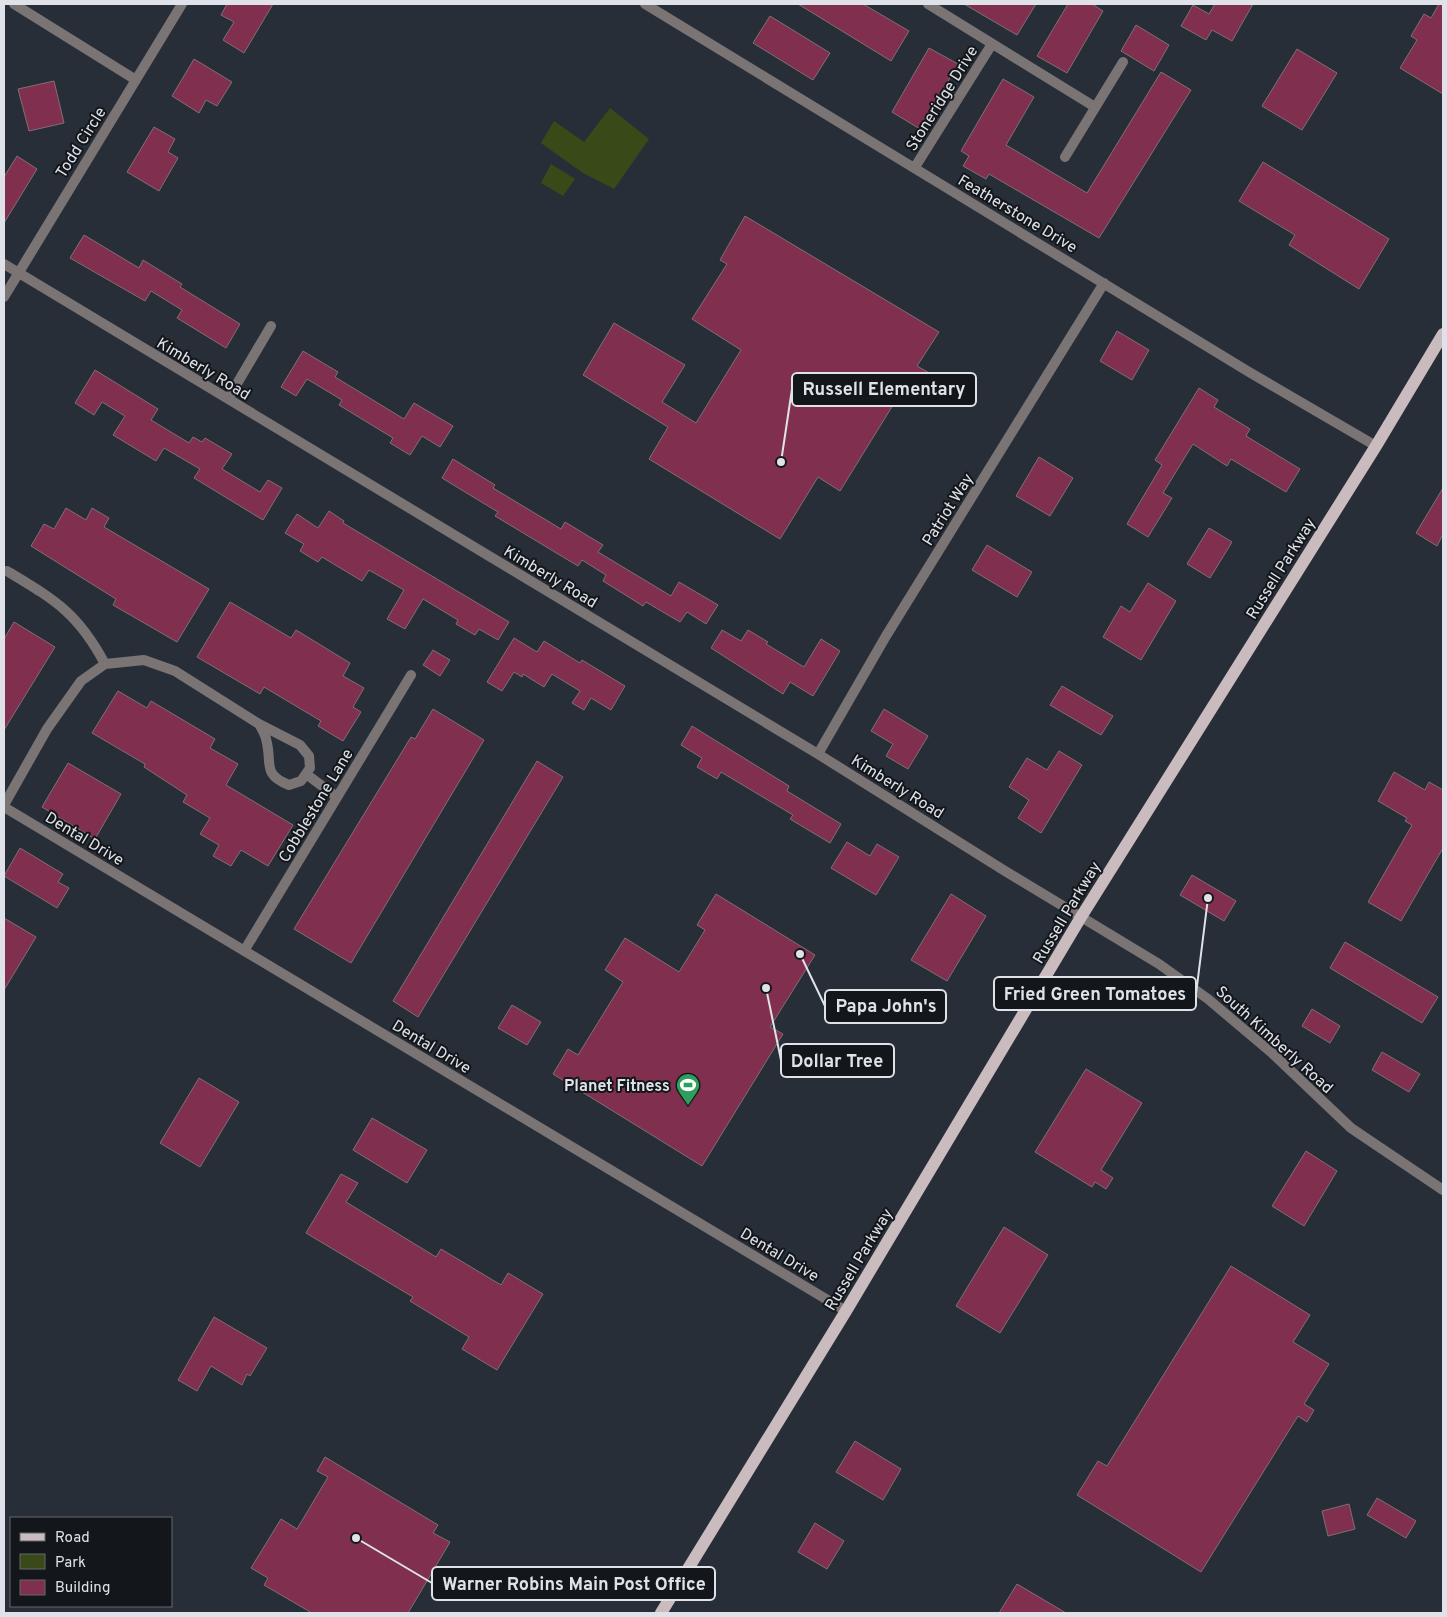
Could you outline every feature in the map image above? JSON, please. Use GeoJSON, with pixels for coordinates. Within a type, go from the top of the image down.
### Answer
{"type":"FeatureCollection","features":[{"type":"Feature","properties":{"kind":"main road","name":"Russell Parkway"},"geometry":{"type":"LineString","coordinates":[[660,1613],[846,1311],[1081,917],[1376,446],[1443,334]]}},
{"type":"Feature","properties":{"kind":"street"},"geometry":{"type":"LineString","coordinates":[[14,4],[136,80]]}},
{"type":"Feature","properties":{"kind":"street","name":"Todd Circle"},"geometry":{"type":"LineString","coordinates":[[4,297],[182,4]]}},
{"type":"Feature","properties":{"kind":"street","name":"Featherstone Drive"},"geometry":{"type":"LineString","coordinates":[[644,4],[1376,446]]}},
{"type":"Feature","properties":{"kind":"street","name":"Stoneridge Drive"},"geometry":{"type":"LineString","coordinates":[[928,4],[1095,107]]}},
{"type":"Feature","properties":{"kind":"street","name":"Stoneridge Drive"},"geometry":{"type":"LineString","coordinates":[[915,167],[992,44]]}},
{"type":"Feature","properties":{"kind":"street"},"geometry":{"type":"LineString","coordinates":[[1065,157],[1122,62]]}},
{"type":"Feature","properties":{"kind":"street","name":"Kimberly Road"},"geometry":{"type":"LineString","coordinates":[[4,264],[818,754],[1081,917]]}},
{"type":"Feature","properties":{"kind":"street","name":"Patriot Way"},"geometry":{"type":"LineString","coordinates":[[818,754],[886,636],[1104,283]]}},
{"type":"Feature","properties":{"kind":"street"},"geometry":{"type":"LineString","coordinates":[[228,399],[271,326]]}},
{"type":"Feature","properties":{"kind":"street"},"geometry":{"type":"LineString","coordinates":[[7,571],[53,599],[80,623],[105,664]]}},
{"type":"Feature","properties":{"kind":"street"},"geometry":{"type":"LineString","coordinates":[[4,806],[62,706],[81,681],[105,664],[144,660],[174,671],[259,724],[300,745],[309,756],[310,768],[301,781],[290,786],[277,780],[268,769],[266,739],[259,724]]}},
{"type":"Feature","properties":{"kind":"street","name":"Cobblestone Lane"},"geometry":{"type":"LineString","coordinates":[[244,951],[411,675]]}},
{"type":"Feature","properties":{"kind":"street"},"geometry":{"type":"LineString","coordinates":[[306,774],[337,797]]}},
{"type":"Feature","properties":{"kind":"street","name":"Dental Drive"},"geometry":{"type":"LineString","coordinates":[[4,806],[846,1311]]}},
{"type":"Feature","properties":{"kind":"street","name":"South Kimberly Road"},"geometry":{"type":"LineString","coordinates":[[1081,917],[1159,964],[1208,998],[1272,1053],[1351,1128],[1443,1190]]}},
{"type":"Feature","properties":{"kind":"green space"},"geometry":{"type":"Polygon","coordinates":[[[610,108],[649,139],[614,189],[583,173],[541,143],[554,121],[584,142],[610,108]]]}},
{"type":"Feature","properties":{"kind":"green space"},"geometry":{"type":"Polygon","coordinates":[[[551,164],[575,179],[563,196],[541,183],[551,164]]]}},
{"type":"Feature","properties":{"kind":"building"},"geometry":{"type":"Polygon","coordinates":[[[227,4],[273,4],[244,53],[223,40],[234,22],[221,15],[227,4]]]}},
{"type":"Feature","properties":{"kind":"building"},"geometry":{"type":"Polygon","coordinates":[[[798,4],[863,4],[909,31],[891,61],[798,4]]]}},
{"type":"Feature","properties":{"kind":"building"},"geometry":{"type":"Polygon","coordinates":[[[964,4],[1036,4],[1017,35],[964,4]]]}},
{"type":"Feature","properties":{"kind":"building"},"geometry":{"type":"Polygon","coordinates":[[[1068,4],[1092,4],[1103,11],[1067,73],[1037,56],[1068,4]]]}},
{"type":"Feature","properties":{"kind":"building"},"geometry":{"type":"Polygon","coordinates":[[[1215,4],[1253,4],[1232,41],[1212,30],[1206,40],[1181,26],[1193,5],[1209,14],[1215,4]]]}},
{"type":"Feature","properties":{"kind":"building"},"geometry":{"type":"Polygon","coordinates":[[[1439,4],[1443,4],[1443,94],[1400,68],[1417,40],[1411,36],[1424,14],[1431,18],[1439,4]]]}},
{"type":"Feature","properties":{"kind":"building"},"geometry":{"type":"Polygon","coordinates":[[[770,16],[830,53],[813,80],[753,43],[770,16]]]}},
{"type":"Feature","properties":{"kind":"building"},"geometry":{"type":"Polygon","coordinates":[[[1136,25],[1169,45],[1154,71],[1121,51],[1136,25]]]}},
{"type":"Feature","properties":{"kind":"building"},"geometry":{"type":"Polygon","coordinates":[[[929,48],[958,64],[920,129],[892,112],[929,48]]]}},
{"type":"Feature","properties":{"kind":"building"},"geometry":{"type":"Polygon","coordinates":[[[1297,49],[1337,73],[1302,130],[1262,106],[1297,49]]]}},
{"type":"Feature","properties":{"kind":"building"},"geometry":{"type":"Polygon","coordinates":[[[194,59],[232,82],[217,106],[206,100],[199,113],[172,96],[194,59]]]}},
{"type":"Feature","properties":{"kind":"building"},"geometry":{"type":"Polygon","coordinates":[[[1161,72],[1191,90],[1099,238],[989,174],[986,179],[963,166],[969,156],[961,151],[1003,79],[1034,97],[1006,145],[1087,193],[1161,72]]]}},
{"type":"Feature","properties":{"kind":"building"},"geometry":{"type":"Polygon","coordinates":[[[54,81],[64,123],[29,131],[18,89],[54,81]]]}},
{"type":"Feature","properties":{"kind":"building"},"geometry":{"type":"Polygon","coordinates":[[[154,127],[175,139],[168,152],[178,158],[159,191],[127,172],[154,127]]]}},
{"type":"Feature","properties":{"kind":"building"},"geometry":{"type":"Polygon","coordinates":[[[17,156],[37,169],[4,223],[4,177],[17,156]]]}},
{"type":"Feature","properties":{"kind":"building"},"geometry":{"type":"Polygon","coordinates":[[[1263,162],[1389,239],[1359,289],[1289,245],[1295,235],[1239,201],[1263,162]]]}},
{"type":"Feature","properties":{"kind":"building"},"geometry":{"type":"Polygon","coordinates":[[[745,216],[939,332],[917,366],[931,374],[920,392],[906,384],[840,491],[818,477],[780,539],[649,459],[668,427],[583,375],[614,323],[685,365],[662,402],[696,423],[741,350],[692,319],[727,264],[720,260],[745,216]]]}},
{"type":"Feature","properties":{"kind":"building"},"geometry":{"type":"Polygon","coordinates":[[[84,235],[139,268],[143,260],[182,284],[180,287],[240,324],[226,348],[177,318],[182,310],[151,291],[145,301],[70,258],[84,235]]]}},
{"type":"Feature","properties":{"kind":"building"},"geometry":{"type":"Polygon","coordinates":[[[1117,331],[1149,350],[1132,380],[1100,361],[1117,331]]]}},
{"type":"Feature","properties":{"kind":"building"},"geometry":{"type":"Polygon","coordinates":[[[303,351],[338,372],[335,377],[404,419],[414,403],[453,426],[440,447],[422,436],[410,455],[390,443],[393,438],[339,405],[342,400],[307,379],[296,396],[281,387],[303,351]]]}},
{"type":"Feature","properties":{"kind":"building"},"geometry":{"type":"Polygon","coordinates":[[[95,370],[158,409],[151,420],[189,443],[193,437],[202,442],[205,438],[232,454],[222,469],[260,492],[268,480],[282,488],[263,520],[194,478],[200,469],[164,448],[156,461],[113,435],[125,416],[102,402],[94,415],[75,403],[95,370]]]}},
{"type":"Feature","properties":{"kind":"building"},"geometry":{"type":"Polygon","coordinates":[[[1199,388],[1218,400],[1214,407],[1250,429],[1246,436],[1300,469],[1286,492],[1231,459],[1227,466],[1193,444],[1163,493],[1172,498],[1148,537],[1127,524],[1162,465],[1155,460],[1199,388]]]}},
{"type":"Feature","properties":{"kind":"building"},"geometry":{"type":"Polygon","coordinates":[[[1039,457],[1073,478],[1050,516],[1016,496],[1039,457]]]}},
{"type":"Feature","properties":{"kind":"building"},"geometry":{"type":"Polygon","coordinates":[[[453,459],[495,485],[493,488],[561,529],[565,522],[603,545],[598,552],[671,596],[679,582],[718,605],[706,624],[687,612],[680,622],[646,602],[643,606],[603,581],[606,575],[582,560],[578,566],[495,516],[498,512],[442,478],[453,459]]]}},
{"type":"Feature","properties":{"kind":"building"},"geometry":{"type":"Polygon","coordinates":[[[1443,488],[1443,534],[1437,546],[1416,533],[1443,488]]]}},
{"type":"Feature","properties":{"kind":"building"},"geometry":{"type":"Polygon","coordinates":[[[66,508],[86,520],[92,508],[109,518],[104,527],[209,589],[177,642],[113,605],[116,599],[31,546],[44,524],[54,529],[66,508]]]}},
{"type":"Feature","properties":{"kind":"building"},"geometry":{"type":"Polygon","coordinates":[[[329,511],[344,521],[343,523],[509,622],[498,640],[479,629],[475,635],[456,624],[458,620],[423,599],[405,629],[387,619],[404,590],[369,570],[362,581],[322,557],[318,562],[300,551],[304,544],[285,533],[297,514],[318,528],[329,511]]]}},
{"type":"Feature","properties":{"kind":"building"},"geometry":{"type":"Polygon","coordinates":[[[1209,528],[1232,542],[1210,578],[1187,564],[1209,528]]]}},
{"type":"Feature","properties":{"kind":"building"},"geometry":{"type":"Polygon","coordinates":[[[987,545],[1032,572],[1017,597],[972,570],[987,545]]]}},
{"type":"Feature","properties":{"kind":"building"},"geometry":{"type":"Polygon","coordinates":[[[1148,583],[1176,601],[1141,660],[1103,637],[1121,606],[1130,612],[1148,583]]]}},
{"type":"Feature","properties":{"kind":"building"},"geometry":{"type":"Polygon","coordinates":[[[230,602],[291,638],[296,630],[350,663],[343,676],[364,688],[353,707],[361,712],[343,741],[318,726],[321,721],[264,687],[260,694],[197,657],[230,602]]]}},
{"type":"Feature","properties":{"kind":"building"},"geometry":{"type":"Polygon","coordinates":[[[14,622],[55,647],[4,730],[4,639],[14,622]]]}},
{"type":"Feature","properties":{"kind":"building"},"geometry":{"type":"Polygon","coordinates":[[[722,630],[741,641],[748,630],[768,642],[766,644],[804,667],[821,639],[840,651],[813,696],[790,682],[783,694],[711,648],[722,630]]]}},
{"type":"Feature","properties":{"kind":"building"},"geometry":{"type":"Polygon","coordinates":[[[514,638],[537,652],[544,641],[580,663],[582,660],[625,686],[611,710],[591,698],[584,710],[572,703],[580,691],[552,674],[544,687],[523,674],[522,677],[514,672],[502,691],[487,682],[514,638]]]}},
{"type":"Feature","properties":{"kind":"building"},"geometry":{"type":"Polygon","coordinates":[[[433,650],[450,660],[440,676],[423,665],[433,650]]]}},
{"type":"Feature","properties":{"kind":"building"},"geometry":{"type":"Polygon","coordinates":[[[1062,686],[1113,716],[1101,735],[1050,705],[1062,686]]]}},
{"type":"Feature","properties":{"kind":"building"},"geometry":{"type":"Polygon","coordinates":[[[118,691],[147,708],[151,701],[215,739],[210,748],[238,764],[226,785],[293,825],[268,866],[241,850],[231,866],[213,856],[219,845],[200,834],[210,818],[183,802],[187,795],[144,767],[145,764],[92,733],[118,691]]]}},
{"type":"Feature","properties":{"kind":"building"},"geometry":{"type":"Polygon","coordinates":[[[433,709],[484,740],[351,963],[294,929],[411,737],[415,739],[433,709]]]}},
{"type":"Feature","properties":{"kind":"building"},"geometry":{"type":"Polygon","coordinates":[[[884,709],[928,736],[908,769],[886,756],[893,744],[871,731],[884,709]]]}},
{"type":"Feature","properties":{"kind":"building"},"geometry":{"type":"Polygon","coordinates":[[[692,726],[789,786],[787,791],[841,824],[830,843],[790,819],[793,815],[721,772],[717,779],[697,767],[702,758],[681,745],[692,726]]]}},
{"type":"Feature","properties":{"kind":"building"},"geometry":{"type":"Polygon","coordinates":[[[1059,751],[1082,765],[1041,833],[1018,818],[1029,800],[1009,787],[1027,758],[1047,770],[1059,751]]]}},
{"type":"Feature","properties":{"kind":"building"},"geometry":{"type":"Polygon","coordinates":[[[537,761],[563,777],[418,1017],[393,1001],[537,761]]]}},
{"type":"Feature","properties":{"kind":"building"},"geometry":{"type":"Polygon","coordinates":[[[68,763],[121,794],[95,839],[42,807],[68,763]]]}},
{"type":"Feature","properties":{"kind":"building"},"geometry":{"type":"Polygon","coordinates":[[[1394,772],[1425,790],[1429,782],[1443,790],[1443,848],[1401,921],[1368,902],[1412,825],[1405,821],[1407,818],[1378,801],[1394,772]]]}},
{"type":"Feature","properties":{"kind":"building"},"geometry":{"type":"Polygon","coordinates":[[[847,842],[870,856],[877,844],[899,857],[876,895],[831,868],[847,842]]]}},
{"type":"Feature","properties":{"kind":"building"},"geometry":{"type":"Polygon","coordinates":[[[20,848],[63,874],[58,882],[69,888],[57,908],[4,876],[20,848]]]}},
{"type":"Feature","properties":{"kind":"building"},"geometry":{"type":"Polygon","coordinates":[[[1192,875],[1236,901],[1224,921],[1180,895],[1192,875]]]}},
{"type":"Feature","properties":{"kind":"building"},"geometry":{"type":"Polygon","coordinates":[[[716,894],[815,955],[770,1027],[783,1034],[702,1166],[553,1074],[568,1049],[578,1055],[623,982],[605,970],[625,938],[679,972],[705,930],[697,925],[716,894]]]}},
{"type":"Feature","properties":{"kind":"building"},"geometry":{"type":"Polygon","coordinates":[[[951,894],[986,916],[947,981],[911,960],[951,894]]]}},
{"type":"Feature","properties":{"kind":"building"},"geometry":{"type":"Polygon","coordinates":[[[4,918],[36,937],[4,990],[4,918]]]}},
{"type":"Feature","properties":{"kind":"building"},"geometry":{"type":"Polygon","coordinates":[[[1345,942],[1438,997],[1422,1023],[1330,968],[1345,942]]]}},
{"type":"Feature","properties":{"kind":"building"},"geometry":{"type":"Polygon","coordinates":[[[512,1005],[541,1022],[527,1045],[498,1028],[512,1005]]]}},
{"type":"Feature","properties":{"kind":"building"},"geometry":{"type":"Polygon","coordinates":[[[1312,1009],[1340,1026],[1330,1043],[1302,1026],[1312,1009]]]}},
{"type":"Feature","properties":{"kind":"building"},"geometry":{"type":"Polygon","coordinates":[[[1382,1052],[1420,1074],[1409,1092],[1372,1070],[1382,1052]]]}},
{"type":"Feature","properties":{"kind":"building"},"geometry":{"type":"Polygon","coordinates":[[[1086,1069],[1142,1103],[1101,1170],[1113,1178],[1106,1189],[1095,1182],[1092,1187],[1035,1152],[1086,1069]]]}},
{"type":"Feature","properties":{"kind":"building"},"geometry":{"type":"Polygon","coordinates":[[[199,1078],[239,1102],[200,1167],[160,1143],[199,1078]]]}},
{"type":"Feature","properties":{"kind":"building"},"geometry":{"type":"Polygon","coordinates":[[[372,1118],[427,1150],[407,1183],[353,1150],[372,1118]]]}},
{"type":"Feature","properties":{"kind":"building"},"geometry":{"type":"Polygon","coordinates":[[[1306,1151],[1337,1171],[1304,1226],[1272,1206],[1306,1151]]]}},
{"type":"Feature","properties":{"kind":"building"},"geometry":{"type":"Polygon","coordinates":[[[341,1174],[358,1183],[346,1202],[436,1257],[441,1249],[501,1285],[508,1273],[543,1294],[497,1370],[462,1349],[469,1337],[410,1301],[413,1297],[306,1233],[341,1174]]]}},
{"type":"Feature","properties":{"kind":"building"},"geometry":{"type":"Polygon","coordinates":[[[1004,1227],[1048,1255],[1000,1333],[956,1306],[1004,1227]]]}},
{"type":"Feature","properties":{"kind":"building"},"geometry":{"type":"Polygon","coordinates":[[[1231,1266],[1310,1315],[1293,1342],[1329,1364],[1304,1404],[1314,1410],[1307,1422],[1298,1416],[1201,1572],[1077,1495],[1098,1461],[1107,1466],[1231,1266]]]}},
{"type":"Feature","properties":{"kind":"building"},"geometry":{"type":"Polygon","coordinates":[[[214,1317],[267,1348],[250,1376],[247,1374],[242,1385],[211,1366],[197,1391],[178,1380],[214,1317]]]}},
{"type":"Feature","properties":{"kind":"building"},"geometry":{"type":"Polygon","coordinates":[[[855,1441],[901,1469],[883,1500],[836,1472],[855,1441]]]}},
{"type":"Feature","properties":{"kind":"building"},"geometry":{"type":"Polygon","coordinates":[[[325,1457],[438,1525],[433,1533],[450,1542],[408,1613],[312,1613],[264,1585],[268,1578],[251,1568],[281,1519],[297,1529],[328,1477],[317,1471],[325,1457]]]}},
{"type":"Feature","properties":{"kind":"building"},"geometry":{"type":"Polygon","coordinates":[[[1377,1498],[1416,1521],[1406,1538],[1367,1515],[1377,1498]]]}},
{"type":"Feature","properties":{"kind":"building"},"geometry":{"type":"Polygon","coordinates":[[[1349,1504],[1355,1529],[1328,1536],[1322,1511],[1349,1504]]]}},
{"type":"Feature","properties":{"kind":"building"},"geometry":{"type":"Polygon","coordinates":[[[815,1523],[844,1541],[827,1569],[798,1552],[815,1523]]]}},
{"type":"Feature","properties":{"kind":"building"},"geometry":{"type":"Polygon","coordinates":[[[1017,1584],[1066,1613],[999,1613],[1017,1584]]]}},
{"type":"Feature","properties":{"kind":"place","name":"Russell Elementary"},"geometry":{"type":"Point","coordinates":[781,462]}},
{"type":"Feature","properties":{"kind":"place","name":"Fried Green Tomatoes"},"geometry":{"type":"Point","coordinates":[1208,898]}},
{"type":"Feature","properties":{"kind":"place","name":"Papa John's"},"geometry":{"type":"Point","coordinates":[800,954]}},
{"type":"Feature","properties":{"kind":"place","name":"Dollar Tree"},"geometry":{"type":"Point","coordinates":[766,988]}},
{"type":"Feature","properties":{"kind":"place","name":"Planet Fitness"},"geometry":{"type":"Point","coordinates":[688,1106]}},
{"type":"Feature","properties":{"kind":"place","name":"Warner Robins Main Post Office"},"geometry":{"type":"Point","coordinates":[356,1538]}}]}
